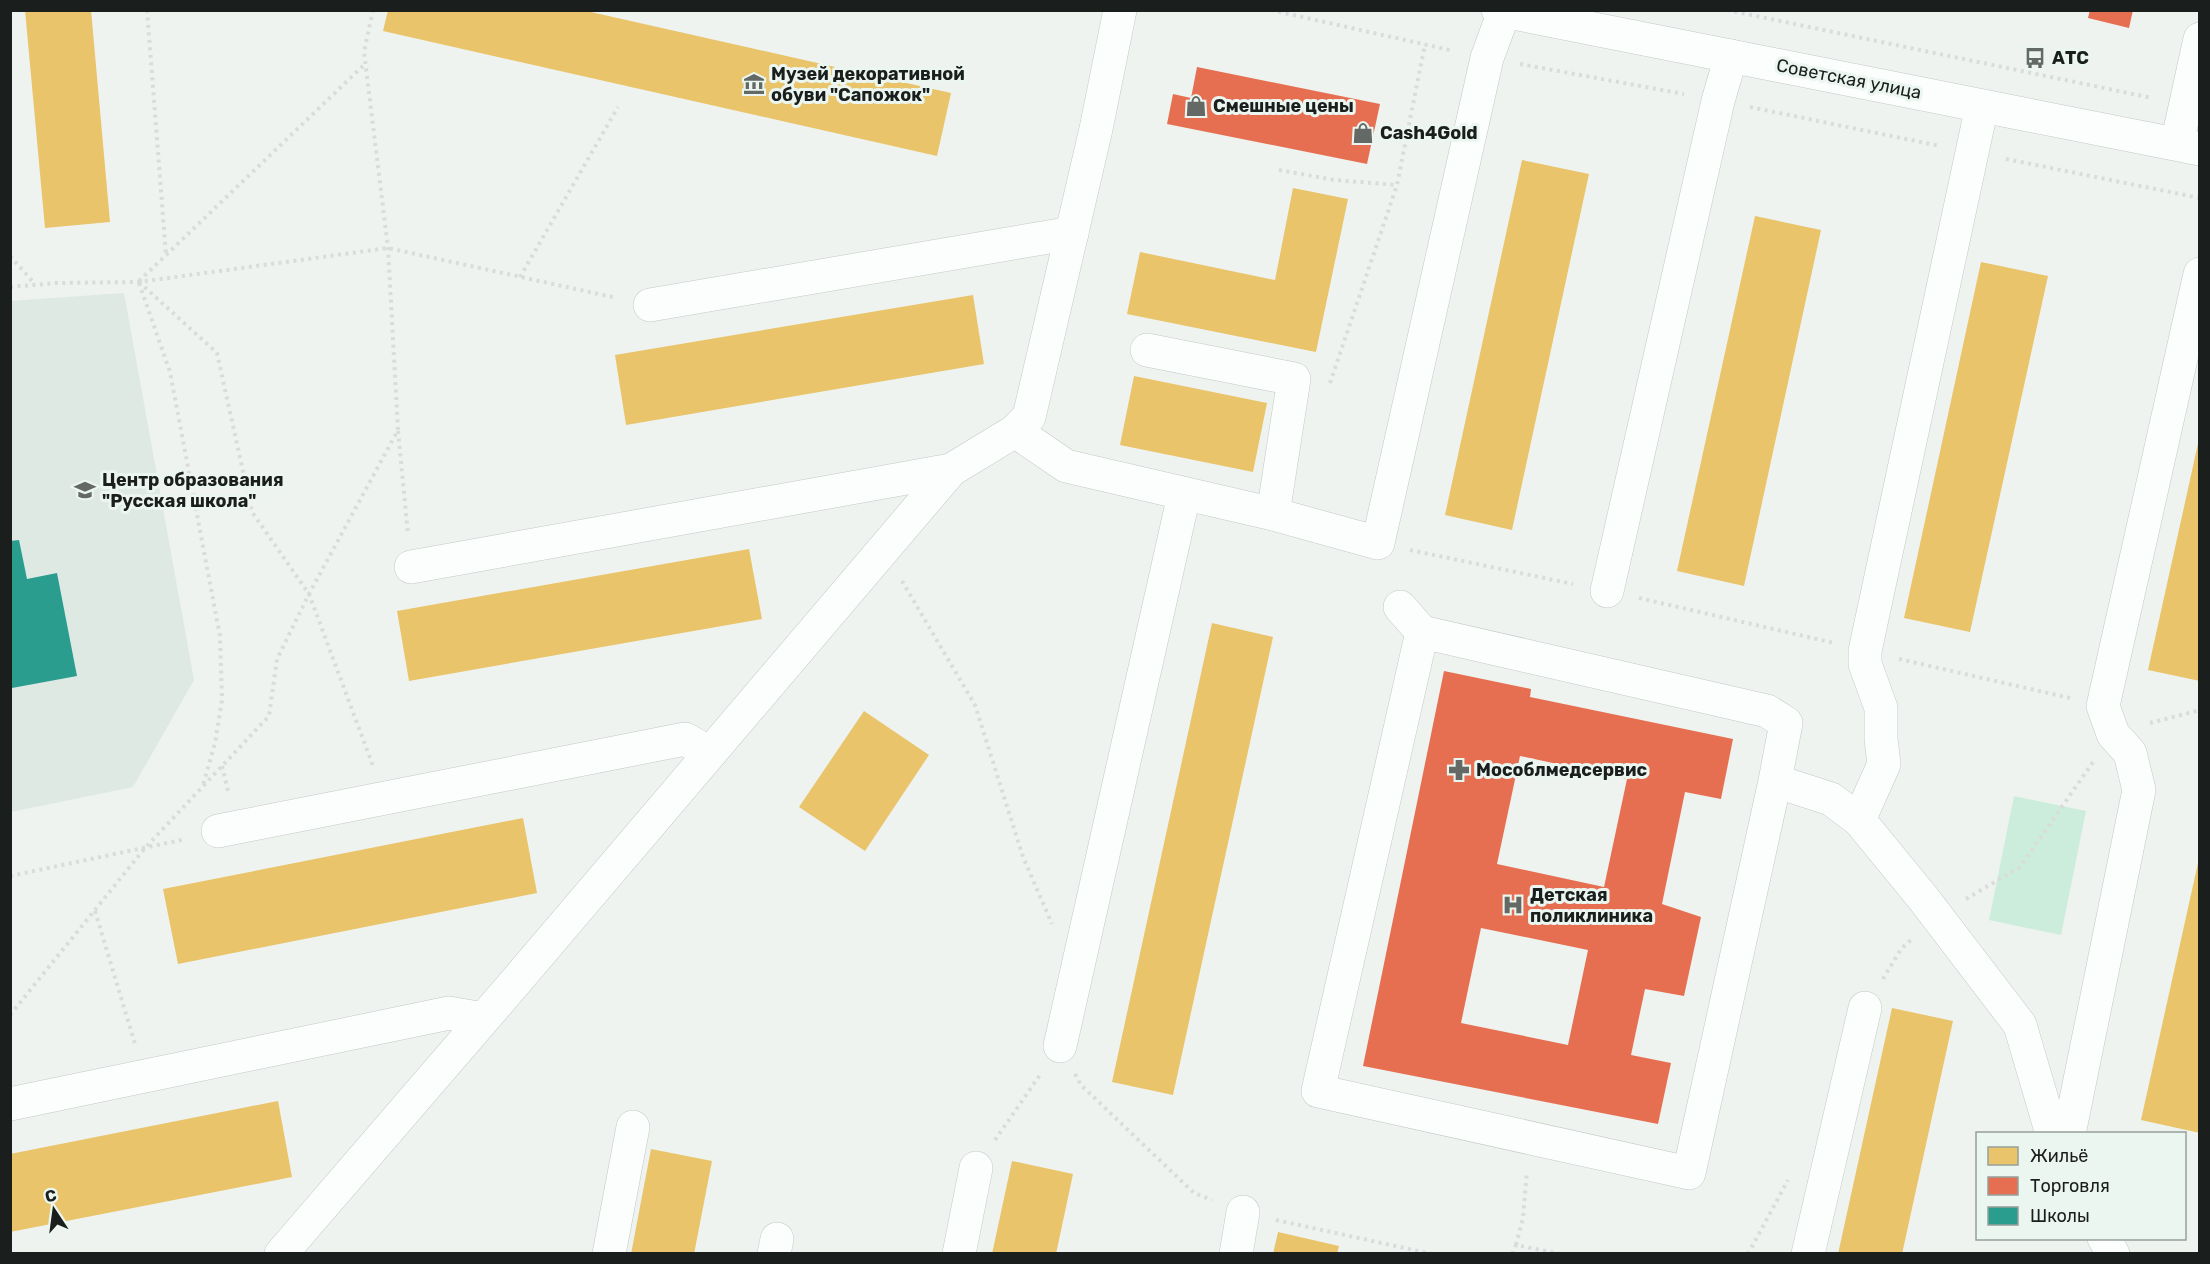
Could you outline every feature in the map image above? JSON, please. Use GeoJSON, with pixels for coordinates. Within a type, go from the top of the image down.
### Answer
{"type":"FeatureCollection","features":[{"type":"Feature","properties":{"kind":"main road"},"geometry":{"type":"LineString","coordinates":[[281,1254],[951,470],[1015,431],[1029,417],[1072,233],[1120,10]]}},
{"type":"Feature","properties":{"kind":"main road"},"geometry":{"type":"LineString","coordinates":[[1015,431],[1066,466],[1273,514],[1378,543],[1486,58],[1501,11]]}},
{"type":"Feature","properties":{"kind":"main road","name":"Советская улица"},"geometry":{"type":"LineString","coordinates":[[1501,11],[2188,147]]}},
{"type":"Feature","properties":{"kind":"main road"},"geometry":{"type":"LineString","coordinates":[[2188,147],[2186,105],[2199,39]]}},
{"type":"Feature","properties":{"kind":"main road"},"geometry":{"type":"LineString","coordinates":[[1607,591],[1718,100],[1731,56]]}},
{"type":"Feature","properties":{"kind":"main road"},"geometry":{"type":"LineString","coordinates":[[1859,820],[1884,764],[1881,708],[1864,664],[1865,651],[1982,106]]}},
{"type":"Feature","properties":{"kind":"main road"},"geometry":{"type":"LineString","coordinates":[[650,305],[1072,233]]}},
{"type":"Feature","properties":{"kind":"main road"},"geometry":{"type":"LineString","coordinates":[[2069,1132],[2139,790],[2130,753],[2108,720],[2199,274]]}},
{"type":"Feature","properties":{"kind":"main road"},"geometry":{"type":"LineString","coordinates":[[1147,350],[1294,380],[1273,514]]}},
{"type":"Feature","properties":{"kind":"main road"},"geometry":{"type":"LineString","coordinates":[[411,567],[951,470]]}},
{"type":"Feature","properties":{"kind":"main road"},"geometry":{"type":"LineString","coordinates":[[1060,1046],[1184,495]]}},
{"type":"Feature","properties":{"kind":"main road"},"geometry":{"type":"LineString","coordinates":[[1400,607],[1422,632],[1767,711],[1786,723],[1776,781],[1689,1173],[1318,1090],[1422,632]]}},
{"type":"Feature","properties":{"kind":"main road"},"geometry":{"type":"LineString","coordinates":[[218,831],[685,739],[710,753]]}},
{"type":"Feature","properties":{"kind":"main road"},"geometry":{"type":"LineString","coordinates":[[1776,781],[1831,799],[1859,820],[1937,916],[2020,1025],[2051,1132]]}},
{"type":"Feature","properties":{"kind":"main road"},"geometry":{"type":"LineString","coordinates":[[1808,1254],[1865,1008]]}},
{"type":"Feature","properties":{"kind":"main road"},"geometry":{"type":"LineString","coordinates":[[10,1104],[449,1012],[483,1019]]}},
{"type":"Feature","properties":{"kind":"main road"},"geometry":{"type":"LineString","coordinates":[[609,1254],[633,1127]]}},
{"type":"Feature","properties":{"kind":"main road"},"geometry":{"type":"LineString","coordinates":[[960,1254],[976,1168]]}},
{"type":"Feature","properties":{"kind":"main road"},"geometry":{"type":"LineString","coordinates":[[1236,1254],[1243,1212]]}},
{"type":"Feature","properties":{"kind":"main road"},"geometry":{"type":"LineString","coordinates":[[2105,1240],[2113,1254]]}},
{"type":"Feature","properties":{"kind":"path"},"geometry":{"type":"LineString","coordinates":[[147,10],[166,256]]}},
{"type":"Feature","properties":{"kind":"path"},"geometry":{"type":"LineString","coordinates":[[373,10],[364,52],[388,248],[398,430],[411,567]]}},
{"type":"Feature","properties":{"kind":"path"},"geometry":{"type":"LineString","coordinates":[[1727,10],[2186,105]]}},
{"type":"Feature","properties":{"kind":"path"},"geometry":{"type":"LineString","coordinates":[[1329,385],[1397,185],[1425,44]]}},
{"type":"Feature","properties":{"kind":"path"},"geometry":{"type":"LineString","coordinates":[[139,282],[365,64]]}},
{"type":"Feature","properties":{"kind":"path"},"geometry":{"type":"LineString","coordinates":[[520,276],[618,107]]}},
{"type":"Feature","properties":{"kind":"path"},"geometry":{"type":"LineString","coordinates":[[1279,170],[1334,180],[1397,185]]}},
{"type":"Feature","properties":{"kind":"path"},"geometry":{"type":"LineString","coordinates":[[10,287],[139,282],[388,248],[650,305]]}},
{"type":"Feature","properties":{"kind":"path"},"geometry":{"type":"LineString","coordinates":[[10,256],[35,285]]}},
{"type":"Feature","properties":{"kind":"path"},"geometry":{"type":"LineString","coordinates":[[139,282],[217,353],[252,512],[309,594],[385,798]]}},
{"type":"Feature","properties":{"kind":"path"},"geometry":{"type":"LineString","coordinates":[[139,282],[170,372],[220,636],[222,700],[215,743],[202,787]]}},
{"type":"Feature","properties":{"kind":"path"},"geometry":{"type":"LineString","coordinates":[[10,1015],[145,848],[269,716],[277,659],[309,594],[398,430]]}},
{"type":"Feature","properties":{"kind":"path"},"geometry":{"type":"LineString","coordinates":[[1378,543],[1607,591],[1865,651],[2108,720],[2199,710]]}},
{"type":"Feature","properties":{"kind":"path"},"geometry":{"type":"LineString","coordinates":[[883,550],[975,705],[1023,857],[1075,979]]}},
{"type":"Feature","properties":{"kind":"path"},"geometry":{"type":"LineString","coordinates":[[1865,1008],[1901,949],[1937,916],[2020,867],[2108,720]]}},
{"type":"Feature","properties":{"kind":"path"},"geometry":{"type":"LineString","coordinates":[[10,876],[218,831]]}},
{"type":"Feature","properties":{"kind":"path"},"geometry":{"type":"LineString","coordinates":[[95,910],[145,1076]]}},
{"type":"Feature","properties":{"kind":"path"},"geometry":{"type":"LineString","coordinates":[[976,1168],[1060,1046]]}},
{"type":"Feature","properties":{"kind":"path"},"geometry":{"type":"LineString","coordinates":[[1512,1254],[1523,1218],[1530,1138]]}},
{"type":"Feature","properties":{"kind":"path"},"geometry":{"type":"LineString","coordinates":[[1516,1245],[1560,1254]]}},
{"type":"Feature","properties":{"kind":"shaded area","name":"Центр образования \"Русская школа\""},"geometry":{"type":"Polygon","coordinates":[[[124,293],[194,680],[133,787],[11,812],[11,301],[124,293]]]}},
{"type":"Feature","properties":{"kind":"green space"},"geometry":{"type":"Polygon","coordinates":[[[2014,796],[2086,811],[2061,935],[1989,920],[2014,796]]]}},
{"type":"Feature","properties":{"kind":"building: Жильё"},"geometry":{"type":"Polygon","coordinates":[[[25,10],[91,10],[110,222],[45,228],[25,10]]]}},
{"type":"Feature","properties":{"kind":"building: Жильё"},"geometry":{"type":"Polygon","coordinates":[[[388,10],[582,10],[951,93],[937,156],[383,31],[388,10]]]}},
{"type":"Feature","properties":{"kind":"building: Жильё"},"geometry":{"type":"Polygon","coordinates":[[[1522,160],[1589,174],[1512,530],[1445,515],[1522,160]]]}},
{"type":"Feature","properties":{"kind":"building: Жильё"},"geometry":{"type":"Polygon","coordinates":[[[1293,188],[1348,199],[1316,352],[1127,314],[1140,252],[1275,280],[1293,188]]]}},
{"type":"Feature","properties":{"kind":"building: Жильё"},"geometry":{"type":"Polygon","coordinates":[[[1755,216],[1821,230],[1744,586],[1677,571],[1755,216]]]}},
{"type":"Feature","properties":{"kind":"building: Жильё"},"geometry":{"type":"Polygon","coordinates":[[[1981,262],[2048,276],[1970,632],[1904,618],[1981,262]]]}},
{"type":"Feature","properties":{"kind":"building: Жильё"},"geometry":{"type":"Polygon","coordinates":[[[973,295],[984,364],[626,425],[615,355],[973,295]]]}},
{"type":"Feature","properties":{"kind":"building: Жильё"},"geometry":{"type":"Polygon","coordinates":[[[1134,376],[1267,403],[1253,472],[1120,445],[1134,376]]]}},
{"type":"Feature","properties":{"kind":"building: Жильё"},"geometry":{"type":"Polygon","coordinates":[[[2200,439],[2200,681],[2148,670],[2200,439]]]}},
{"type":"Feature","properties":{"kind":"building: Жильё"},"geometry":{"type":"Polygon","coordinates":[[[749,549],[762,619],[409,681],[397,611],[749,549]]]}},
{"type":"Feature","properties":{"kind":"building: Жильё"},"geometry":{"type":"Polygon","coordinates":[[[1212,623],[1273,637],[1173,1095],[1112,1082],[1212,623]]]}},
{"type":"Feature","properties":{"kind":"building: Жильё"},"geometry":{"type":"Polygon","coordinates":[[[864,711],[929,755],[865,851],[799,807],[864,711]]]}},
{"type":"Feature","properties":{"kind":"building: Жильё"},"geometry":{"type":"Polygon","coordinates":[[[523,818],[537,893],[178,964],[163,889],[523,818]]]}},
{"type":"Feature","properties":{"kind":"building: Жильё"},"geometry":{"type":"Polygon","coordinates":[[[2200,854],[2200,1133],[2141,1120],[2200,854]]]}},
{"type":"Feature","properties":{"kind":"building: Жильё"},"geometry":{"type":"Polygon","coordinates":[[[1892,1008],[1953,1021],[1902,1254],[1838,1254],[1892,1008]]]}},
{"type":"Feature","properties":{"kind":"building: Жильё"},"geometry":{"type":"Polygon","coordinates":[[[278,1101],[292,1177],[10,1232],[10,1154],[278,1101]]]}},
{"type":"Feature","properties":{"kind":"building: Жильё"},"geometry":{"type":"Polygon","coordinates":[[[651,1149],[712,1161],[694,1254],[631,1254],[651,1149]]]}},
{"type":"Feature","properties":{"kind":"building: Жильё"},"geometry":{"type":"Polygon","coordinates":[[[1012,1161],[1073,1174],[1056,1254],[992,1254],[1012,1161]]]}},
{"type":"Feature","properties":{"kind":"building: Жильё"},"geometry":{"type":"Polygon","coordinates":[[[1278,1232],[1339,1246],[1337,1254],[1273,1254],[1278,1232]]]}},
{"type":"Feature","properties":{"kind":"building: Торговля"},"geometry":{"type":"Polygon","coordinates":[[[2090,10],[2133,10],[2129,28],[2088,18],[2090,10]]]}},
{"type":"Feature","properties":{"kind":"building: Торговля"},"geometry":{"type":"Polygon","coordinates":[[[1197,67],[1380,104],[1367,164],[1167,124],[1173,94],[1191,98],[1197,67]]]}},
{"type":"Feature","properties":{"kind":"building: Торговля"},"geometry":{"type":"Polygon","coordinates":[[[1444,671],[1531,689],[1530,697],[1733,739],[1721,799],[1685,792],[1662,904],[1701,917],[1684,996],[1645,989],[1631,1055],[1671,1063],[1658,1124],[1363,1066],[1444,671]],[[1520,756],[1497,864],[1604,887],[1627,779],[1520,756]],[[1481,928],[1461,1023],[1568,1045],[1588,950],[1481,928]]]}},
{"type":"Feature","properties":{"kind":"building: Школы"},"geometry":{"type":"Polygon","coordinates":[[[19,540],[27,579],[57,573],[77,676],[12,688],[10,541],[19,540]]]}},
{"type":"Feature","properties":{"kind":"place","name":"АТС"},"geometry":{"type":"Point","coordinates":[2035,58]}},
{"type":"Feature","properties":{"kind":"place","name":"Музей декоративной обуви \"Сапожок\""},"geometry":{"type":"Point","coordinates":[754,84]}},
{"type":"Feature","properties":{"kind":"place","name":"Смешные цены"},"geometry":{"type":"Point","coordinates":[1196,106]}},
{"type":"Feature","properties":{"kind":"place","name":"Cash4Gold"},"geometry":{"type":"Point","coordinates":[1363,133]}},
{"type":"Feature","properties":{"kind":"place","name":"Центр образования \"Русская школа\""},"geometry":{"type":"Point","coordinates":[85,490]}},
{"type":"Feature","properties":{"kind":"place","name":"Мособлмедсервис"},"geometry":{"type":"Point","coordinates":[1459,770]}},
{"type":"Feature","properties":{"kind":"place","name":"Детская поликлиника"},"geometry":{"type":"Point","coordinates":[1513,905]}}]}
